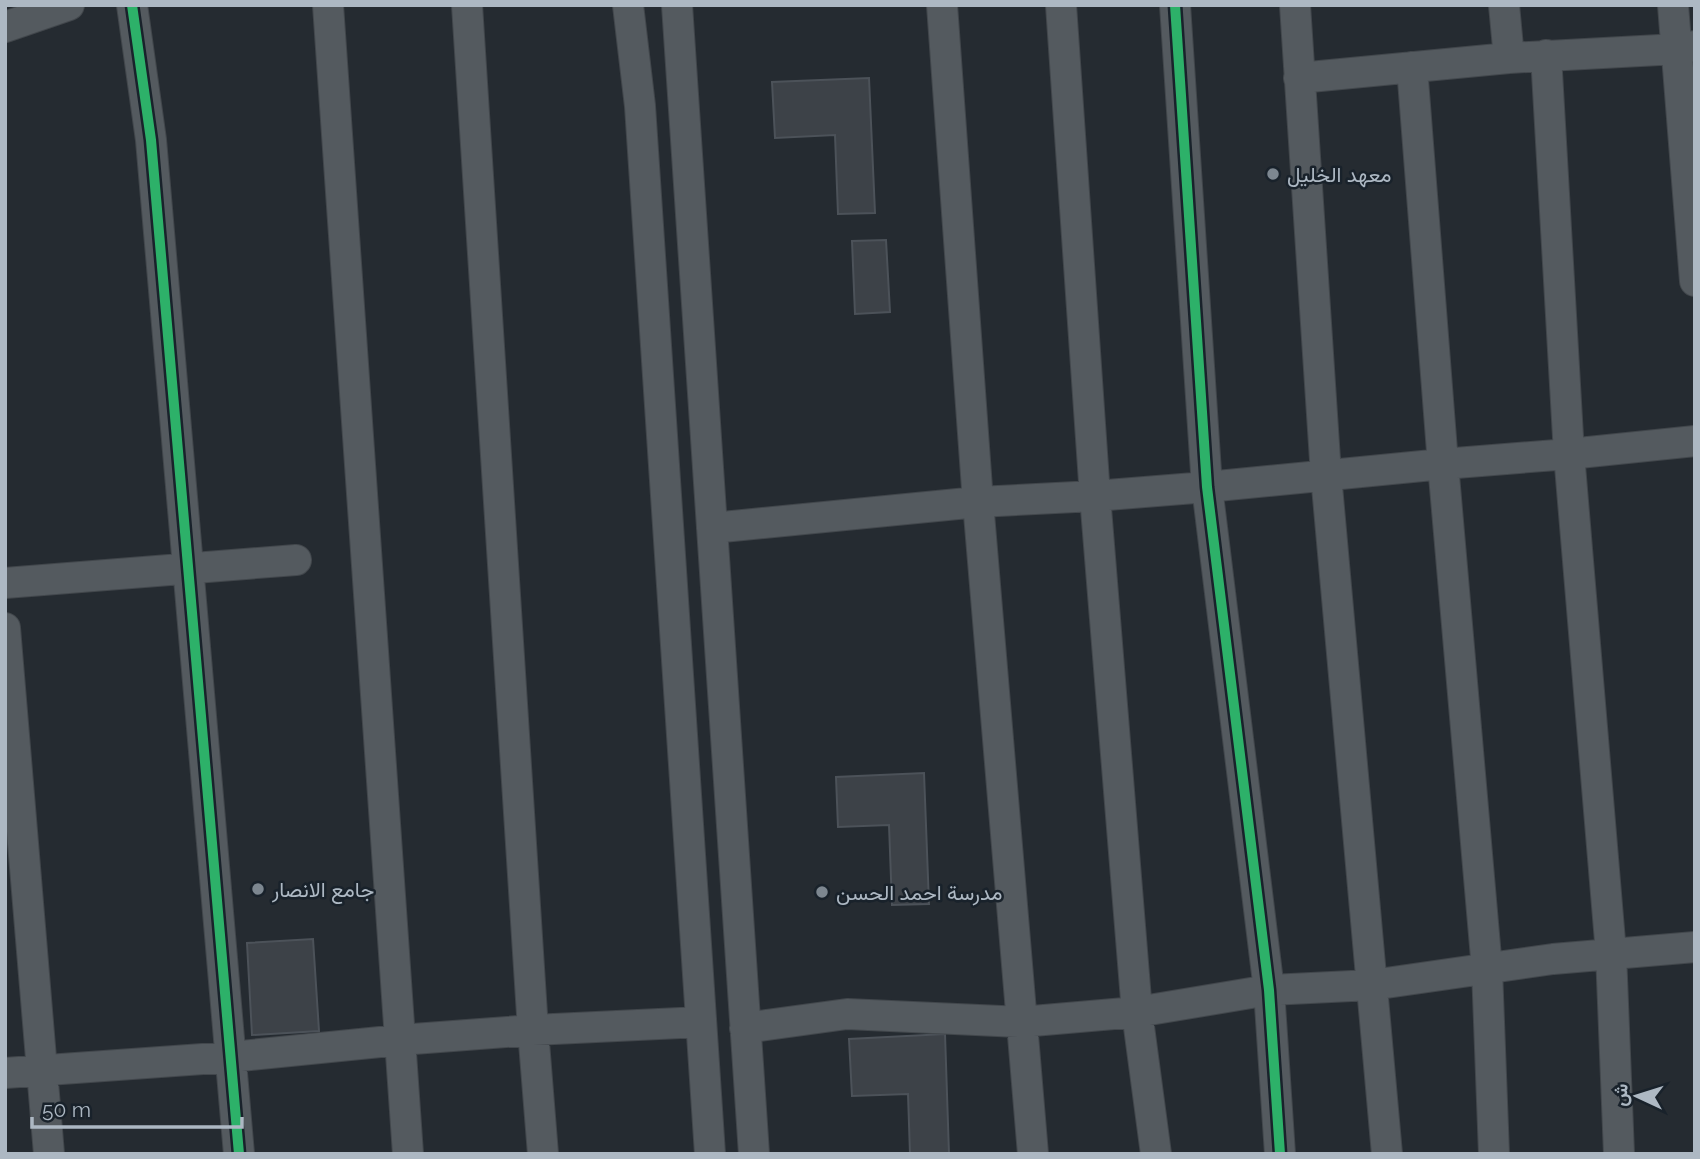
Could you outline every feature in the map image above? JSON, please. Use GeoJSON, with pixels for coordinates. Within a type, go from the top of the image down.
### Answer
{"type":"FeatureCollection","features":[{"type":"Feature","properties":{"kind":"street"},"geometry":{"type":"LineString","coordinates":[[132,5],[151,140],[239,1154]]}},
{"type":"Feature","properties":{"kind":"street"},"geometry":{"type":"LineString","coordinates":[[328,5],[408,1154]]}},
{"type":"Feature","properties":{"kind":"street"},"geometry":{"type":"LineString","coordinates":[[467,5],[543,1154]]}},
{"type":"Feature","properties":{"kind":"street"},"geometry":{"type":"LineString","coordinates":[[628,5],[640,106],[710,1154]]}},
{"type":"Feature","properties":{"kind":"street"},"geometry":{"type":"LineString","coordinates":[[677,5],[754,1154]]}},
{"type":"Feature","properties":{"kind":"street"},"geometry":{"type":"LineString","coordinates":[[942,5],[978,502],[1033,1154]]}},
{"type":"Feature","properties":{"kind":"street"},"geometry":{"type":"LineString","coordinates":[[1061,5],[1095,496],[1137,1012],[1156,1154]]}},
{"type":"Feature","properties":{"kind":"street"},"geometry":{"type":"LineString","coordinates":[[1175,5],[1207,487],[1269,990],[1280,1154]]}},
{"type":"Feature","properties":{"kind":"street"},"geometry":{"type":"LineString","coordinates":[[1295,5],[1326,475],[1387,1154]]}},
{"type":"Feature","properties":{"kind":"street"},"geometry":{"type":"LineString","coordinates":[[1504,5],[1509,58]]}},
{"type":"Feature","properties":{"kind":"street"},"geometry":{"type":"LineString","coordinates":[[1673,5],[1686,47],[1695,281]]}},
{"type":"Feature","properties":{"kind":"street"},"geometry":{"type":"LineString","coordinates":[[5,27],[52,8]]}},
{"type":"Feature","properties":{"kind":"street"},"geometry":{"type":"LineString","coordinates":[[1299,78],[1546,55],[1686,47]]}},
{"type":"Feature","properties":{"kind":"street"},"geometry":{"type":"LineString","coordinates":[[1546,55],[1569,454],[1611,953],[1619,1154]]}},
{"type":"Feature","properties":{"kind":"street"},"geometry":{"type":"LineString","coordinates":[[1412,67],[1487,970],[1494,1154]]}},
{"type":"Feature","properties":{"kind":"street"},"geometry":{"type":"LineString","coordinates":[[712,528],[978,502],[1207,487],[1695,441]]}},
{"type":"Feature","properties":{"kind":"street"},"geometry":{"type":"LineString","coordinates":[[5,583],[296,560]]}},
{"type":"Feature","properties":{"kind":"street"},"geometry":{"type":"LineString","coordinates":[[5,628],[49,1154]]}},
{"type":"Feature","properties":{"kind":"street"},"geometry":{"type":"LineString","coordinates":[[745,1028],[847,1014],[1021,1023],[1137,1012],[1269,990],[1372,985],[1553,959],[1695,947]]}},
{"type":"Feature","properties":{"kind":"street"},"geometry":{"type":"LineString","coordinates":[[5,1073],[231,1057],[533,1030],[701,1022]]}},
{"type":"Feature","properties":{"kind":"building"},"geometry":{"type":"Polygon","coordinates":[[[869,78],[875,213],[838,214],[835,135],[775,138],[772,82],[869,78]]]}},
{"type":"Feature","properties":{"kind":"building"},"geometry":{"type":"Polygon","coordinates":[[[886,240],[890,312],[855,314],[852,241],[886,240]]]}},
{"type":"Feature","properties":{"kind":"building"},"geometry":{"type":"Polygon","coordinates":[[[924,773],[929,904],[892,905],[889,825],[838,827],[836,777],[924,773]]]}},
{"type":"Feature","properties":{"kind":"building"},"geometry":{"type":"Polygon","coordinates":[[[313,939],[319,1031],[252,1035],[247,943],[313,939]]]}},
{"type":"Feature","properties":{"kind":"building"},"geometry":{"type":"Polygon","coordinates":[[[945,1034],[949,1154],[910,1154],[908,1094],[852,1096],[849,1039],[945,1034]]]}},
{"type":"Feature","properties":{"kind":"cycle path"},"geometry":{"type":"LineString","coordinates":[[132,5],[151,140],[239,1154]]}},
{"type":"Feature","properties":{"kind":"cycle path"},"geometry":{"type":"LineString","coordinates":[[1175,5],[1207,487],[1269,990],[1280,1154]]}},
{"type":"Feature","properties":{"kind":"place","name":"معهد الخليل"},"geometry":{"type":"Point","coordinates":[1273,174]}},
{"type":"Feature","properties":{"kind":"place","name":"جامع الانصار"},"geometry":{"type":"Point","coordinates":[258,889]}},
{"type":"Feature","properties":{"kind":"place","name":"مدرسة احمد الحسن"},"geometry":{"type":"Point","coordinates":[822,892]}}]}
